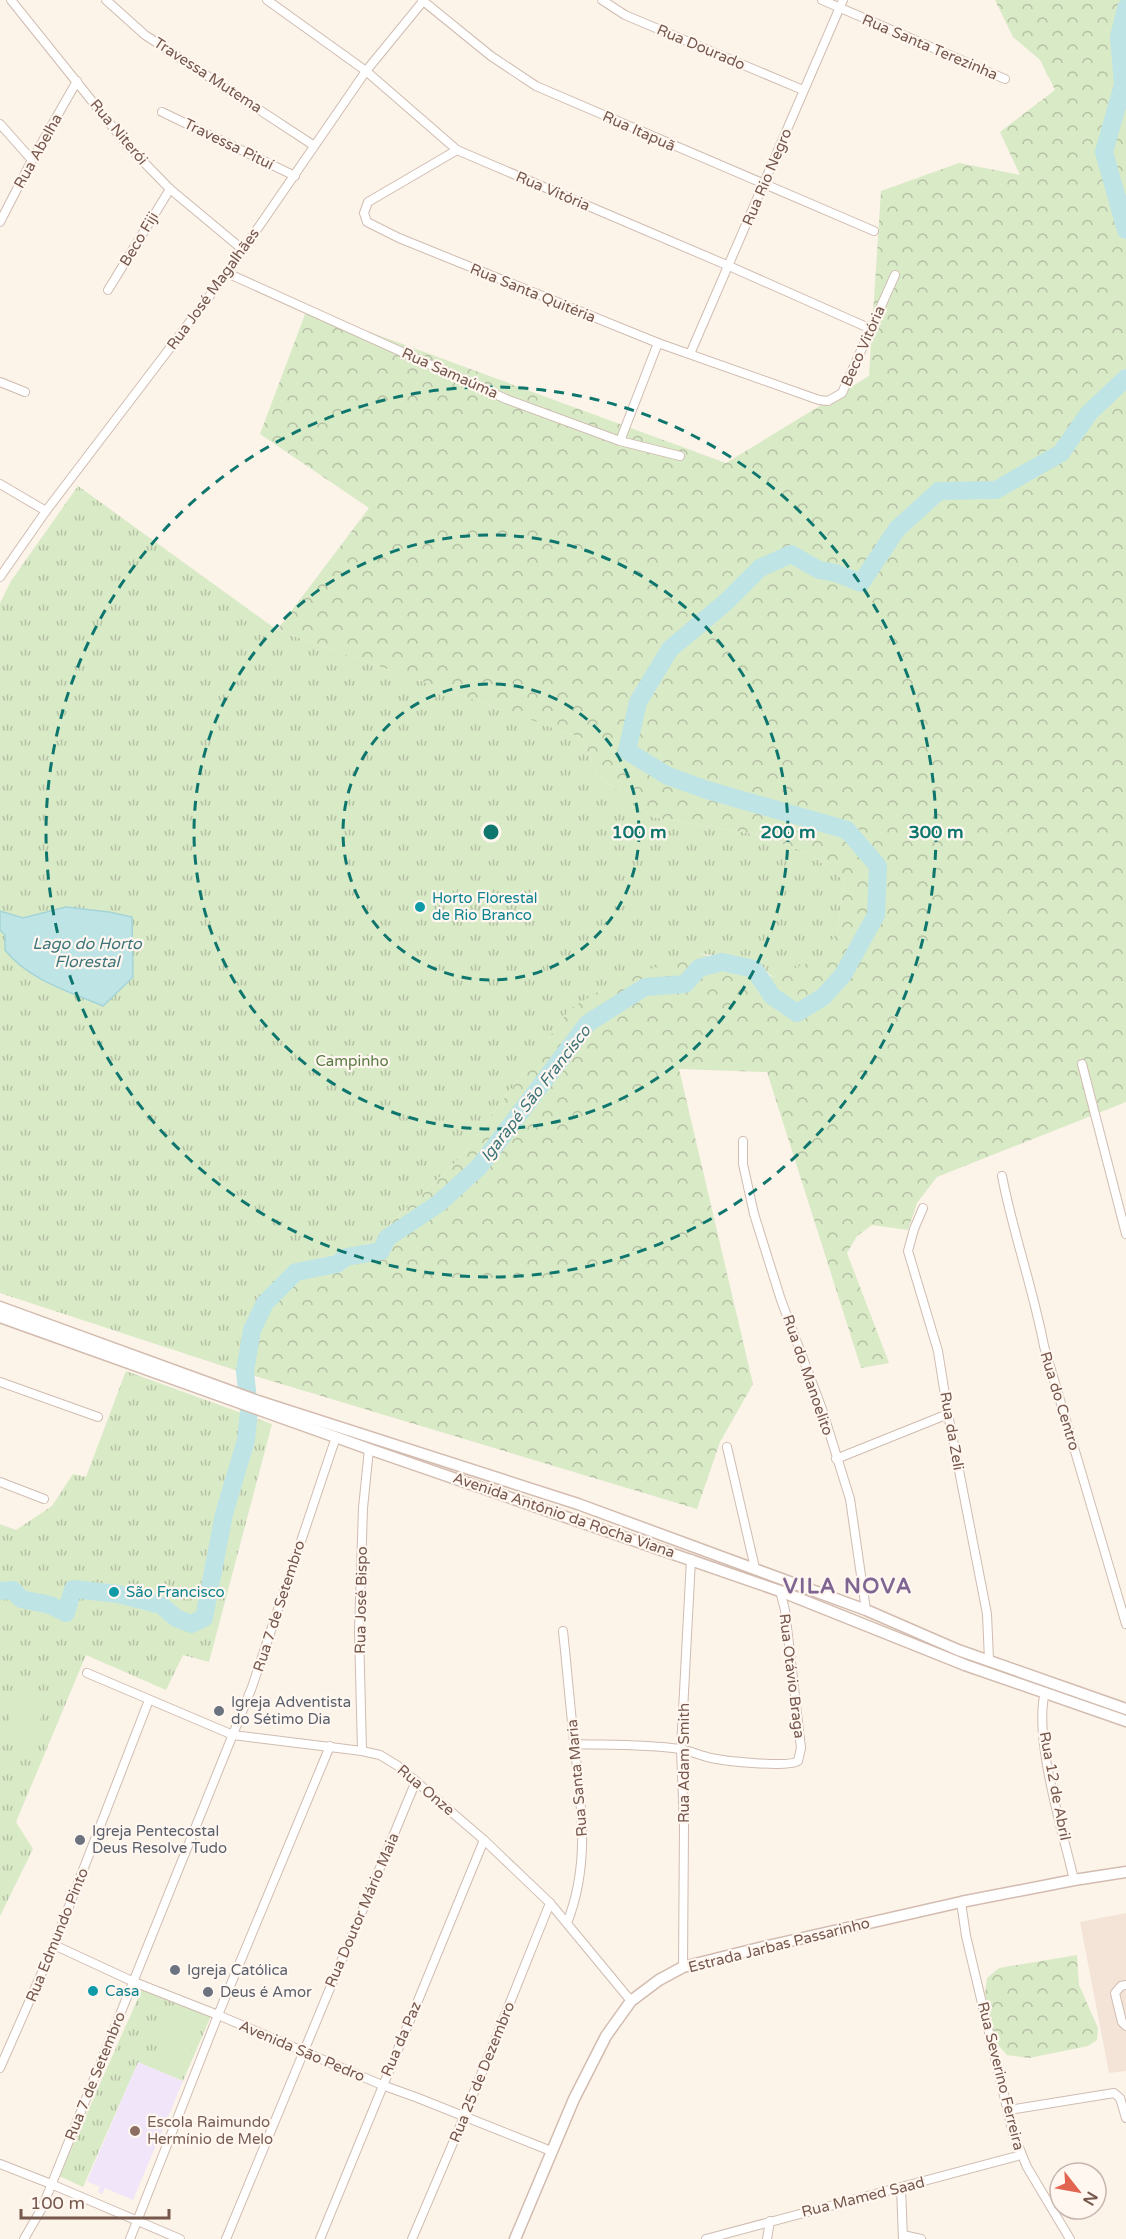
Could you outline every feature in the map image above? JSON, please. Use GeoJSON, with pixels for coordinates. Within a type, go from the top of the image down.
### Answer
{"type":"FeatureCollection","features":[{"type":"Feature","properties":{"kind":"main road","name":"Avenida Antônio da Rocha Viana"},"geometry":{"type":"LineString","coordinates":[[0,1306],[181,1378]]}},
{"type":"Feature","properties":{"kind":"main road","name":"Avenida Antônio da Rocha Viana"},"geometry":{"type":"LineString","coordinates":[[0,1317],[257,1405],[578,1504],[866,1610],[958,1650],[1126,1708]]}},
{"type":"Feature","properties":{"kind":"main road","name":"Avenida Antônio da Rocha Viana"},"geometry":{"type":"LineString","coordinates":[[257,1405],[369,1449],[780,1591],[965,1665],[1126,1721]]}},
{"type":"Feature","properties":{"kind":"main road","name":"Estrada Jarbas Passarinho"},"geometry":{"type":"LineString","coordinates":[[514,2239],[574,2099],[606,2036],[631,2001],[659,1980],[683,1967],[755,1949],[961,1902],[1126,1872]]}},
{"type":"Feature","properties":{"kind":"street","name":"Rua Niterói"},"geometry":{"type":"LineString","coordinates":[[11,0],[128,147],[170,189],[242,249]]}},
{"type":"Feature","properties":{"kind":"street","name":"Travessa Mutema"},"geometry":{"type":"LineString","coordinates":[[106,0],[145,35],[314,145]]}},
{"type":"Feature","properties":{"kind":"street","name":"Rua Vitória"},"geometry":{"type":"LineString","coordinates":[[267,0],[366,70],[457,150],[871,329]]}},
{"type":"Feature","properties":{"kind":"street","name":"Rua José Magalhães"},"geometry":{"type":"LineString","coordinates":[[0,577],[46,511],[227,273],[366,70],[423,0]]}},
{"type":"Feature","properties":{"kind":"street","name":"Rua Itapuã"},"geometry":{"type":"LineString","coordinates":[[423,0],[492,56],[536,86],[874,231]]}},
{"type":"Feature","properties":{"kind":"street","name":"Rua Dourado"},"geometry":{"type":"LineString","coordinates":[[602,0],[625,15],[803,90]]}},
{"type":"Feature","properties":{"kind":"street","name":"Rua Santa Terezinha"},"geometry":{"type":"LineString","coordinates":[[822,0],[841,4],[1005,79]]}},
{"type":"Feature","properties":{"kind":"street","name":"Rua Rio Negro"},"geometry":{"type":"LineString","coordinates":[[690,354],[841,4]]}},
{"type":"Feature","properties":{"kind":"street","name":"Rua Abelha"},"geometry":{"type":"LineString","coordinates":[[1,219],[77,81]]}},
{"type":"Feature","properties":{"kind":"street","name":"Travessa Pituí"},"geometry":{"type":"LineString","coordinates":[[162,112],[295,176]]}},
{"type":"Feature","properties":{"kind":"street"},"geometry":{"type":"LineString","coordinates":[[0,124],[32,160]]}},
{"type":"Feature","properties":{"kind":"street","name":"Rua Santa Quitéria"},"geometry":{"type":"LineString","coordinates":[[457,150],[368,202],[364,213],[367,222],[399,238],[658,343],[819,400]]}},
{"type":"Feature","properties":{"kind":"street","name":"Beco Fiji"},"geometry":{"type":"LineString","coordinates":[[108,290],[170,189]]}},
{"type":"Feature","properties":{"kind":"street","name":"Rua Samaúma"},"geometry":{"type":"LineString","coordinates":[[227,273],[506,399],[620,441],[680,456]]}},
{"type":"Feature","properties":{"kind":"street","name":"Beco Vitória"},"geometry":{"type":"LineString","coordinates":[[819,400],[828,401],[842,393],[895,275]]}},
{"type":"Feature","properties":{"kind":"street"},"geometry":{"type":"LineString","coordinates":[[620,441],[658,343]]}},
{"type":"Feature","properties":{"kind":"street"},"geometry":{"type":"LineString","coordinates":[[0,382],[25,392]]}},
{"type":"Feature","properties":{"kind":"street"},"geometry":{"type":"LineString","coordinates":[[0,484],[46,511]]}},
{"type":"Feature","properties":{"kind":"street"},"geometry":{"type":"LineString","coordinates":[[1082,1064],[1126,1234]]}},
{"type":"Feature","properties":{"kind":"street","name":"Rua do Manoelito"},"geometry":{"type":"LineString","coordinates":[[743,1141],[743,1164],[754,1214],[781,1300],[822,1409],[850,1499],[866,1610]]}},
{"type":"Feature","properties":{"kind":"street","name":"Rua do Centro"},"geometry":{"type":"LineString","coordinates":[[1002,1176],[1011,1225],[1020,1249],[1046,1356],[1094,1509],[1126,1624]]}},
{"type":"Feature","properties":{"kind":"street","name":"Rua da Zeli"},"geometry":{"type":"LineString","coordinates":[[923,1208],[914,1228],[908,1251],[938,1351],[987,1614],[989,1660]]}},
{"type":"Feature","properties":{"kind":"street"},"geometry":{"type":"LineString","coordinates":[[0,1382],[98,1417]]}},
{"type":"Feature","properties":{"kind":"street"},"geometry":{"type":"LineString","coordinates":[[836,1458],[948,1414]]}},
{"type":"Feature","properties":{"kind":"street","name":"Rua 7 de Setembro"},"geometry":{"type":"LineString","coordinates":[[24,2239],[42,2208],[252,1687],[336,1437]]}},
{"type":"Feature","properties":{"kind":"street"},"geometry":{"type":"LineString","coordinates":[[727,1447],[755,1568]]}},
{"type":"Feature","properties":{"kind":"street","name":"Rua José Bispo"},"geometry":{"type":"LineString","coordinates":[[362,1751],[359,1631],[363,1508],[369,1449]]}},
{"type":"Feature","properties":{"kind":"street"},"geometry":{"type":"LineString","coordinates":[[0,1482],[44,1499]]}},
{"type":"Feature","properties":{"kind":"street","name":"Rua Adam Smith"},"geometry":{"type":"LineString","coordinates":[[683,1967],[684,1824],[681,1749],[691,1559]]}},
{"type":"Feature","properties":{"kind":"street","name":"Rua Otávio Braga"},"geometry":{"type":"LineString","coordinates":[[681,1749],[713,1759],[751,1763],[794,1764],[798,1761],[801,1748],[785,1610],[780,1591]]}},
{"type":"Feature","properties":{"kind":"street","name":"Rua Santa Maria"},"geometry":{"type":"LineString","coordinates":[[563,1631],[579,1780],[583,1848],[580,1882],[567,1923]]}},
{"type":"Feature","properties":{"kind":"street","name":"Rua Onze"},"geometry":{"type":"LineString","coordinates":[[87,1673],[233,1735],[330,1746],[380,1755],[398,1766],[484,1840],[550,1903],[631,2001]]}},
{"type":"Feature","properties":{"kind":"street","name":"Rua 12 de Abril"},"geometry":{"type":"LineString","coordinates":[[1045,1692],[1042,1712],[1045,1749],[1074,1880]]}},
{"type":"Feature","properties":{"kind":"street","name":"Rua Edmundo Pinto"},"geometry":{"type":"LineString","coordinates":[[0,2068],[54,1945],[149,1700]]}},
{"type":"Feature","properties":{"kind":"street"},"geometry":{"type":"LineString","coordinates":[[574,1744],[681,1749]]}},
{"type":"Feature","properties":{"kind":"street"},"geometry":{"type":"LineString","coordinates":[[130,2239],[218,2015],[330,1746]]}},
{"type":"Feature","properties":{"kind":"street","name":"Rua Doutor Mário Maia"},"geometry":{"type":"LineString","coordinates":[[226,2239],[416,1781]]}},
{"type":"Feature","properties":{"kind":"street","name":"Rua da Paz"},"geometry":{"type":"LineString","coordinates":[[320,2239],[484,1840]]}},
{"type":"Feature","properties":{"kind":"street","name":"Rua Severino Ferreira"},"geometry":{"type":"LineString","coordinates":[[961,1902],[966,1936],[1013,2133],[1021,2155],[1070,2239]]}},
{"type":"Feature","properties":{"kind":"street","name":"Rua 25 de Dezembro"},"geometry":{"type":"LineString","coordinates":[[412,2239],[550,1903]]}},
{"type":"Feature","properties":{"kind":"street","name":"Avenida São Pedro"},"geometry":{"type":"LineString","coordinates":[[54,1945],[134,1982],[382,2085],[418,2097],[551,2151]]}},
{"type":"Feature","properties":{"kind":"street"},"geometry":{"type":"LineString","coordinates":[[1126,1985],[1121,1986],[1115,1993],[1122,2022],[1126,2026]]}},
{"type":"Feature","properties":{"kind":"street"},"geometry":{"type":"LineString","coordinates":[[1009,2110],[1110,2093],[1117,2095],[1122,2102],[1126,2118]]}},
{"type":"Feature","properties":{"kind":"street","name":"Rua Mamed Saad"},"geometry":{"type":"LineString","coordinates":[[706,2239],[1021,2155]]}},
{"type":"Feature","properties":{"kind":"street"},"geometry":{"type":"LineString","coordinates":[[0,2164],[180,2239]]}},
{"type":"Feature","properties":{"kind":"street"},"geometry":{"type":"LineString","coordinates":[[901,2188],[903,2237],[921,2239]]}},
{"type":"Feature","properties":{"kind":"street"},"geometry":{"type":"LineString","coordinates":[[767,2239],[770,2221]]}},
{"type":"Feature","properties":{"kind":"shaded area"},"geometry":{"type":"Polygon","coordinates":[[[1126,1913],[1126,2071],[1109,2073],[1080,1922],[1126,1913]]]}},
{"type":"Feature","properties":{"kind":"shaded area","name":"Escola Raimundo Hermínio de Melo"},"geometry":{"type":"Polygon","coordinates":[[[138,2062],[183,2081],[133,2200],[105,2188],[102,2194],[98,2192],[100,2187],[87,2181],[138,2062]]]}},
{"type":"Feature","properties":{"kind":"green space"},"geometry":{"type":"Polygon","coordinates":[[[995,0],[1126,0],[1126,1102],[937,1177],[917,1203],[908,1230],[872,1225],[857,1236],[847,1253],[889,1363],[861,1368],[767,1072],[679,1069],[753,1384],[720,1442],[697,1509],[235,1370],[260,1301],[292,1267],[370,1243],[461,1157],[570,1009],[617,980],[698,953],[754,969],[773,977],[820,958],[836,934],[845,881],[810,854],[759,835],[652,817],[597,775],[582,738],[277,630],[369,508],[260,434],[307,309],[726,463],[869,376],[881,191],[959,163],[1020,175],[1000,132],[1055,90],[1040,60],[1013,37],[995,0]]]}},
{"type":"Feature","properties":{"kind":"green space","name":"Horto Florestal de Rio Branco"},"geometry":{"type":"Polygon","coordinates":[[[78,486],[277,630],[582,738],[597,775],[652,817],[759,835],[810,854],[845,881],[836,934],[821,958],[773,977],[754,962],[698,953],[570,1009],[461,1157],[370,1243],[292,1267],[260,1301],[235,1370],[0,1293],[0,603],[11,581],[78,486]]]}},
{"type":"Feature","properties":{"kind":"green space","name":"São Francisco"},"geometry":{"type":"Polygon","coordinates":[[[126,1371],[272,1424],[209,1662],[183,1655],[166,1690],[86,1655],[16,1822],[33,1849],[0,1916],[0,1524],[16,1530],[52,1506],[73,1474],[86,1477],[126,1371]]]}},
{"type":"Feature","properties":{"kind":"green space"},"geometry":{"type":"Polygon","coordinates":[[[16,1689],[45,1694],[36,1743],[6,1736],[16,1689]]]}},
{"type":"Feature","properties":{"kind":"green space"},"geometry":{"type":"Polygon","coordinates":[[[1077,1955],[1079,1985],[1098,2028],[1097,2040],[1088,2046],[1029,2058],[1007,2055],[996,2043],[985,1994],[987,1978],[999,1968],[1077,1955]]]}},
{"type":"Feature","properties":{"kind":"green space"},"geometry":{"type":"Polygon","coordinates":[[[143,1987],[211,2016],[183,2081],[138,2062],[83,2187],[59,2176],[143,1987]]]}},
{"type":"Feature","properties":{"kind":"green space"},"geometry":{"type":"Polygon","coordinates":[[[177,2004],[206,2018],[180,2075],[150,2062],[177,2004]]]}},
{"type":"Feature","properties":{"kind":"water","name":"Lago do Horto Florestal"},"geometry":{"type":"Polygon","coordinates":[[[66,907],[132,917],[133,977],[103,1006],[37,977],[5,950],[5,935],[0,930],[0,911],[23,918],[66,907]]]}},
{"type":"Feature","properties":{"kind":"waterway","name":"Igarapé São Francisco"},"geometry":{"type":"LineString","coordinates":[[1126,8],[1119,37],[1123,85],[1104,152],[1126,230]]}},
{"type":"Feature","properties":{"kind":"waterway","name":"Igarapé São Francisco"},"geometry":{"type":"LineString","coordinates":[[0,1591],[13,1590],[21,1599],[50,1605],[66,1613],[73,1589],[118,1594],[161,1605],[176,1618],[191,1624],[204,1618],[224,1514],[246,1440],[249,1411],[245,1371],[252,1330],[265,1303],[296,1272],[337,1264],[346,1257],[381,1251],[387,1238],[438,1204],[479,1167],[588,1023],[645,987],[685,984],[699,968],[722,962],[754,969],[772,996],[797,1013],[823,997],[843,975],[876,915],[878,866],[847,830],[707,790],[668,776],[627,751],[638,702],[670,649],[726,602],[760,568],[791,554],[819,570],[836,573],[861,583],[897,529],[939,491],[996,490],[1061,453],[1089,413],[1126,378]]}},
{"type":"Feature","properties":{"kind":"place","name":"Horto Florestal de Rio Branco"},"geometry":{"type":"Point","coordinates":[420,907]}},
{"type":"Feature","properties":{"kind":"place","name":"São Francisco"},"geometry":{"type":"Point","coordinates":[114,1592]}},
{"type":"Feature","properties":{"kind":"place","name":"Igreja Adventista do Sétimo Dia"},"geometry":{"type":"Point","coordinates":[219,1711]}},
{"type":"Feature","properties":{"kind":"place","name":"Igreja Pentecostal Deus Resolve Tudo"},"geometry":{"type":"Point","coordinates":[80,1840]}},
{"type":"Feature","properties":{"kind":"place","name":"Igreja Católica"},"geometry":{"type":"Point","coordinates":[175,1970]}},
{"type":"Feature","properties":{"kind":"place","name":"Casa"},"geometry":{"type":"Point","coordinates":[93,1991]}},
{"type":"Feature","properties":{"kind":"place","name":"Deus é Amor"},"geometry":{"type":"Point","coordinates":[208,1992]}},
{"type":"Feature","properties":{"kind":"place","name":"Escola Raimundo Hermínio de Melo"},"geometry":{"type":"Point","coordinates":[135,2131]}},
{"type":"Feature","properties":{"kind":"district","name":"VILA NOVA"},"geometry":{"type":"Point","coordinates":[848,1586]}},
{"type":"Feature","properties":{"kind":"park label","name":"Campinho"},"geometry":{"type":"Point","coordinates":[352,1061]}}]}
